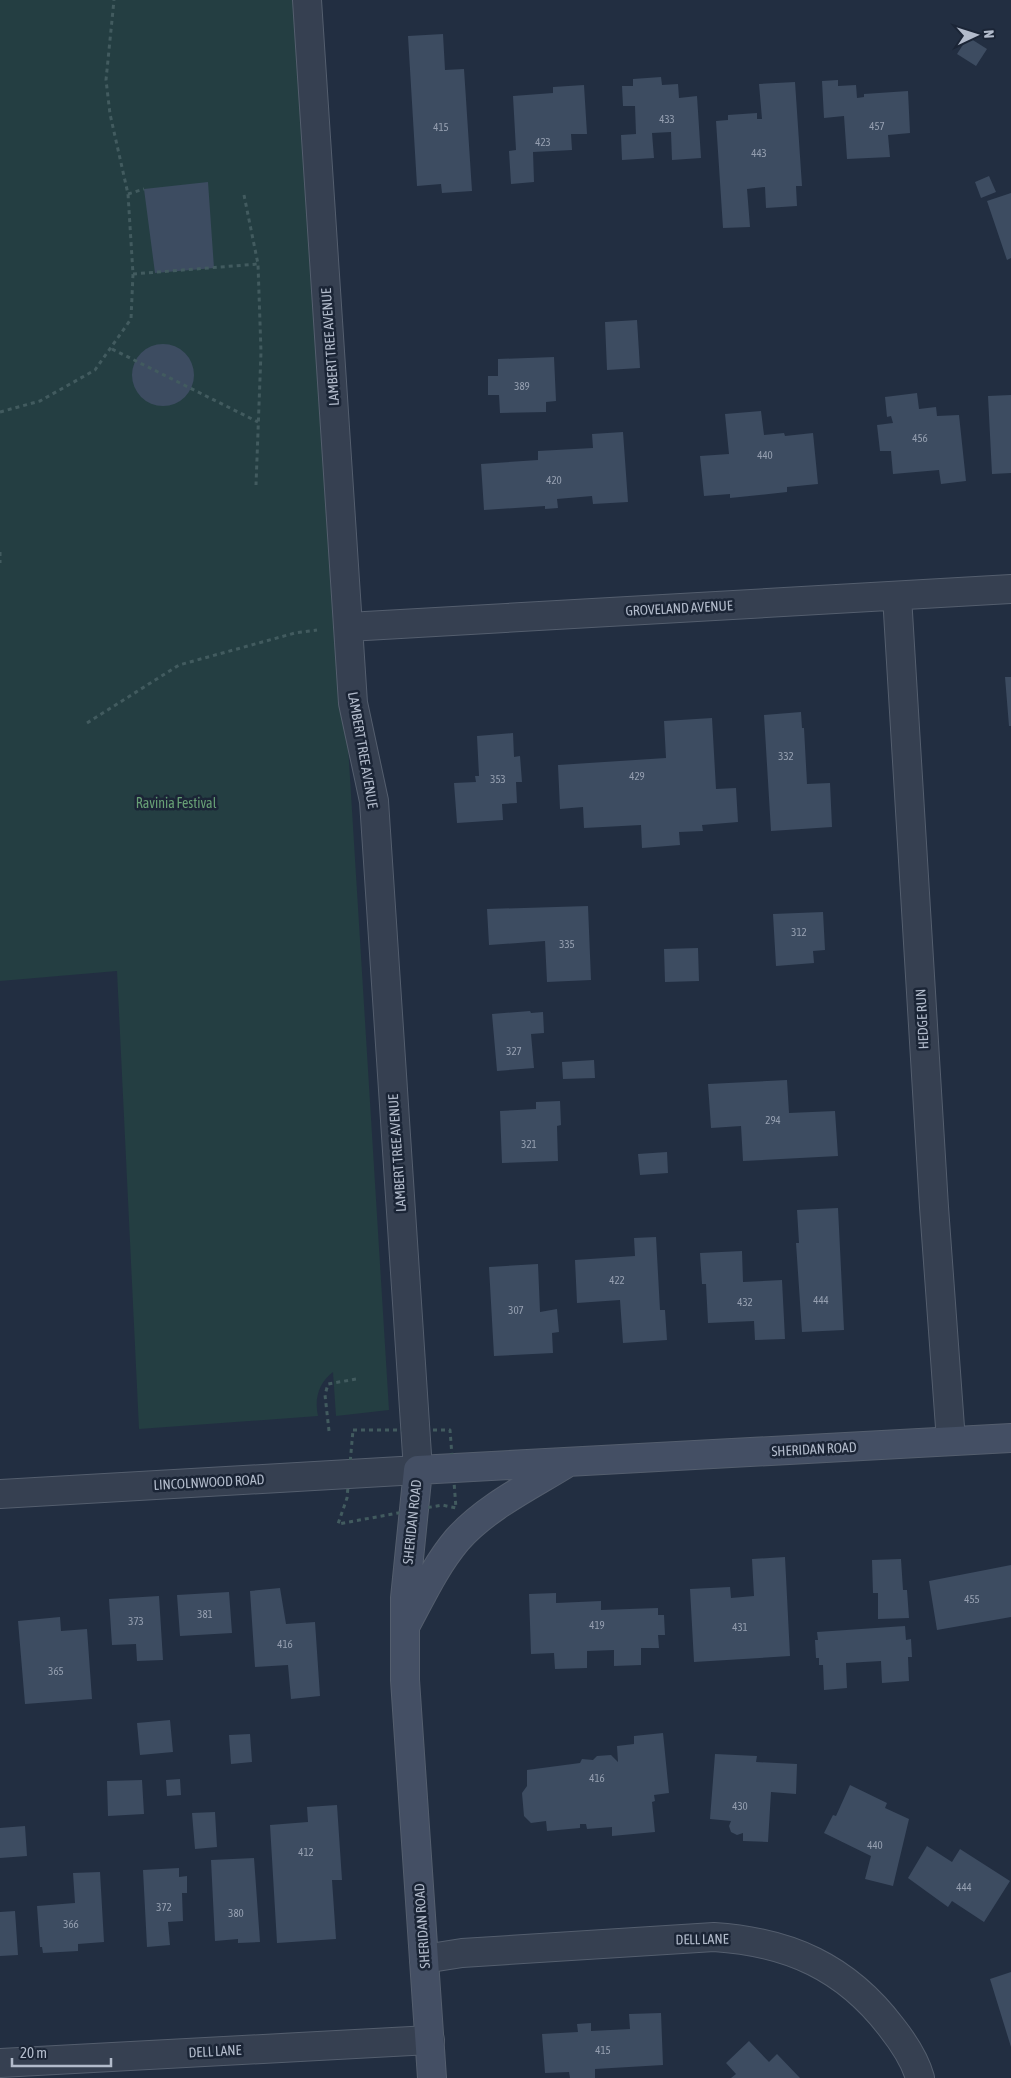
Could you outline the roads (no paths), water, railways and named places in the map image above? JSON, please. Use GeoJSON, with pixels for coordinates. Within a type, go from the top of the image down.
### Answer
{"type":"FeatureCollection","features":[{"type":"Feature","properties":{"kind":"street","name":"LAMBERT TREE AVENUE"},"geometry":{"type":"LineString","coordinates":[[307,0],[353,703],[374,802],[418,1470]]}},
{"type":"Feature","properties":{"kind":"street","name":"GROVELAND AVENUE"},"geometry":{"type":"LineString","coordinates":[[348,627],[1011,589]]}},
{"type":"Feature","properties":{"kind":"street","name":"HEDGE RUN"},"geometry":{"type":"LineString","coordinates":[[897,596],[934,1207],[951,1441]]}},
{"type":"Feature","properties":{"kind":"street","name":"SHERIDAN ROAD"},"geometry":{"type":"LineString","coordinates":[[432,2078],[406,1680],[405,1598],[418,1470],[1011,1438]]}},
{"type":"Feature","properties":{"kind":"street"},"geometry":{"type":"LineString","coordinates":[[405,1626],[435,1572],[457,1540],[484,1516],[569,1462]]}},
{"type":"Feature","properties":{"kind":"street","name":"LINCOLNWOOD ROAD"},"geometry":{"type":"LineString","coordinates":[[0,1494],[418,1470]]}},
{"type":"Feature","properties":{"kind":"street","name":"DELL LANE"},"geometry":{"type":"LineString","coordinates":[[424,1959],[462,1953],[714,1936],[740,1938],[788,1949],[827,1968],[855,1986],[879,2010],[901,2040],[920,2078]]}},
{"type":"Feature","properties":{"kind":"street","name":"DELL LANE"},"geometry":{"type":"LineString","coordinates":[[0,2063],[430,2040]]}},
{"type":"Feature","properties":{"kind":"park label","name":"Ravinia Festival"},"geometry":{"type":"Point","coordinates":[176,803]}}]}
